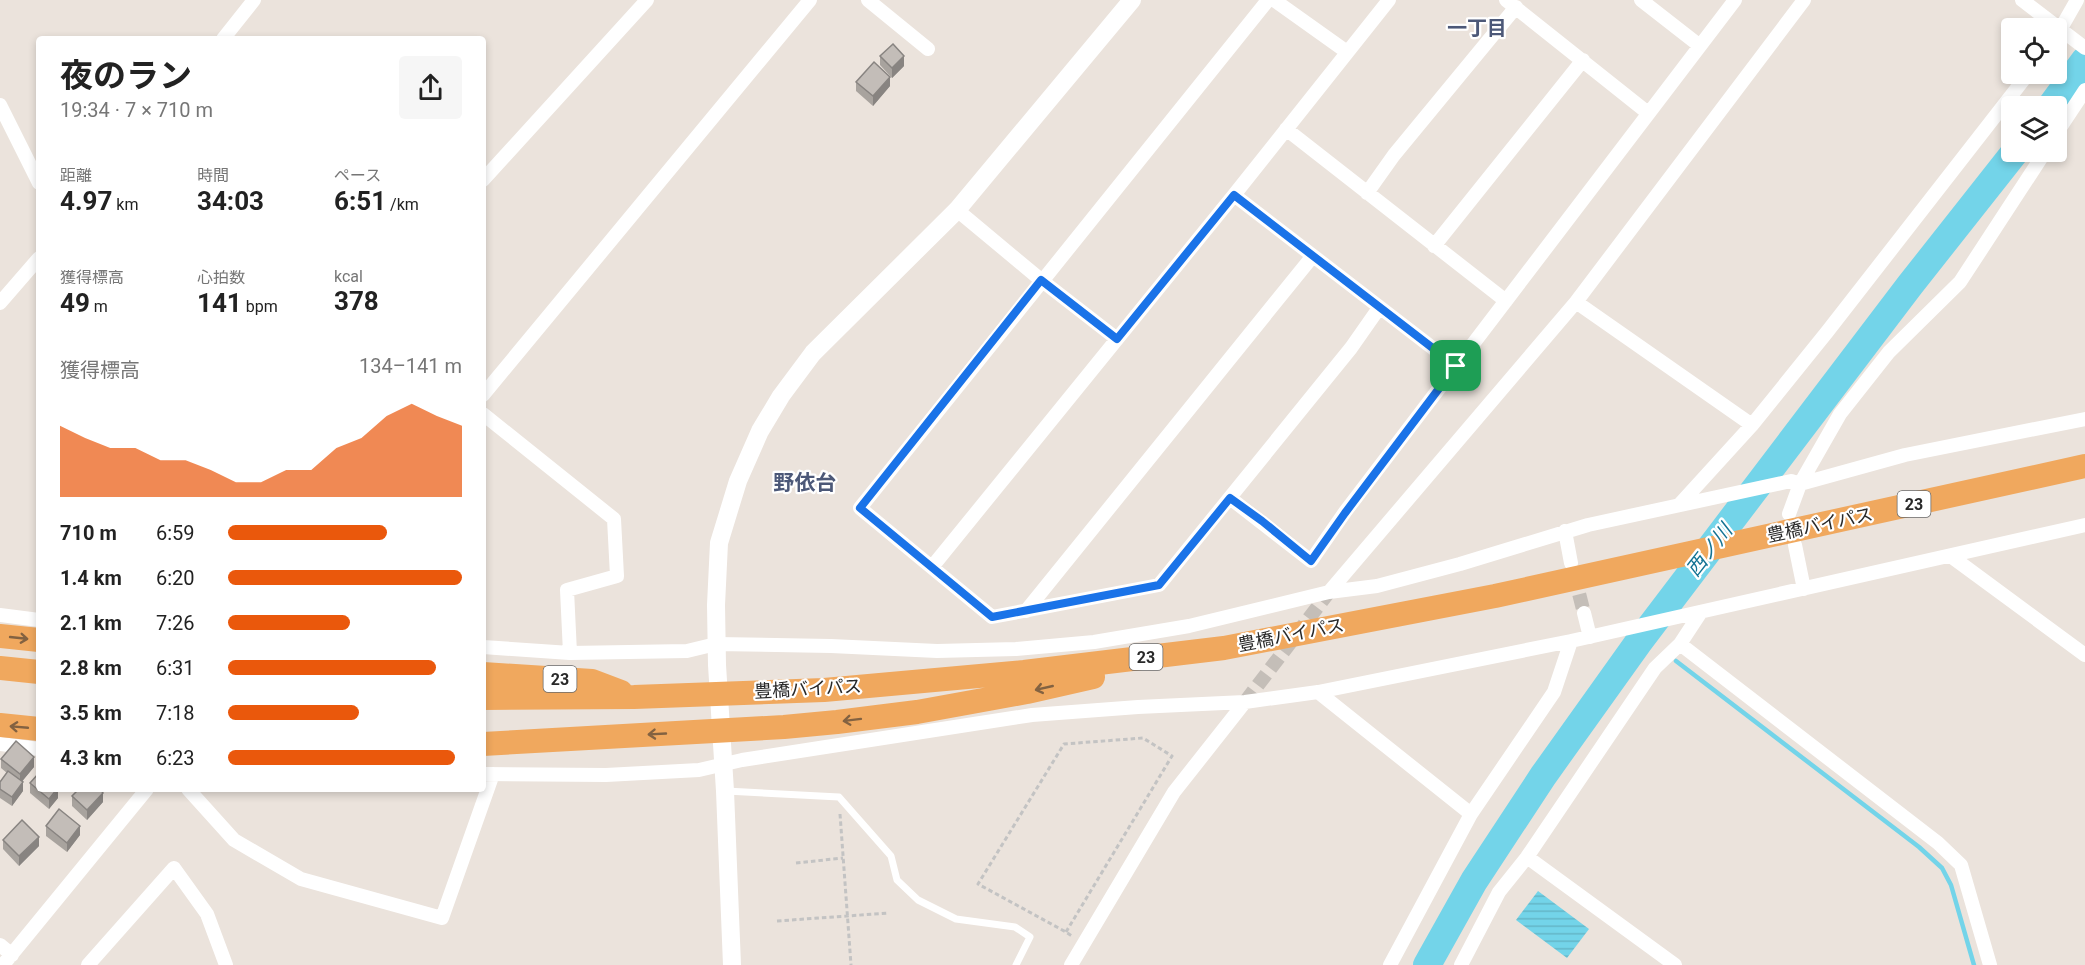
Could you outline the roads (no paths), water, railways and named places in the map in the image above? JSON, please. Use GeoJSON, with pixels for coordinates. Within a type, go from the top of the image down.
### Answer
{"type":"FeatureCollection","features":[{"type":"Feature","properties":{"kind":"highway","name":"豊橋バイパス"},"geometry":{"type":"LineString","coordinates":[[486,698],[634,698],[824,690],[1024,672],[1224,648],[1495,596],[2085,466]]}},
{"type":"Feature","properties":{"kind":"highway"},"geometry":{"type":"LineString","coordinates":[[0,636],[36,640]]}},
{"type":"Feature","properties":{"kind":"highway","name":"23"},"geometry":{"type":"LineString","coordinates":[[486,744],[784,727],[917,712],[1028,692],[1224,648]]}},
{"type":"Feature","properties":{"kind":"highway"},"geometry":{"type":"LineString","coordinates":[[0,668],[36,672]]}},
{"type":"Feature","properties":{"kind":"highway","name":"23"},"geometry":{"type":"LineString","coordinates":[[486,674],[592,681],[634,698]]}},
{"type":"Feature","properties":{"kind":"highway"},"geometry":{"type":"LineString","coordinates":[[1,741],[36,730]]}},
{"type":"Feature","properties":{"kind":"street"},"geometry":{"type":"LineString","coordinates":[[225,36],[254,0]]}},
{"type":"Feature","properties":{"kind":"street"},"geometry":{"type":"LineString","coordinates":[[486,177],[647,0]]}},
{"type":"Feature","properties":{"kind":"street"},"geometry":{"type":"LineString","coordinates":[[486,391],[810,0]]}},
{"type":"Feature","properties":{"kind":"street"},"geometry":{"type":"LineString","coordinates":[[868,0],[928,49]]}},
{"type":"Feature","properties":{"kind":"street"},"geometry":{"type":"LineString","coordinates":[[732,965],[716,644],[719,543],[738,481],[760,431],[813,353],[957,210],[1132,0]]}},
{"type":"Feature","properties":{"kind":"street"},"geometry":{"type":"LineString","coordinates":[[1268,0],[860,508],[992,617],[1159,585],[1351,348],[1379,308]]}},
{"type":"Feature","properties":{"kind":"street"},"geometry":{"type":"LineString","coordinates":[[1274,0],[1347,52]]}},
{"type":"Feature","properties":{"kind":"street"},"geometry":{"type":"LineString","coordinates":[[932,567],[1389,0]]}},
{"type":"Feature","properties":{"kind":"street"},"geometry":{"type":"LineString","coordinates":[[1641,0],[1700,46]]}},
{"type":"Feature","properties":{"kind":"street"},"geometry":{"type":"LineString","coordinates":[[1230,498],[1311,561],[1456,366],[1735,0]]}},
{"type":"Feature","properties":{"kind":"street"},"geometry":{"type":"LineString","coordinates":[[1329,592],[1576,302],[1804,0]]}},
{"type":"Feature","properties":{"kind":"street"},"geometry":{"type":"LineString","coordinates":[[2022,0],[2042,18]]}},
{"type":"Feature","properties":{"kind":"street"},"geometry":{"type":"LineString","coordinates":[[2067,18],[2077,0]]}},
{"type":"Feature","properties":{"kind":"street"},"geometry":{"type":"LineString","coordinates":[[1367,193],[1511,4],[1648,113]]}},
{"type":"Feature","properties":{"kind":"street"},"geometry":{"type":"LineString","coordinates":[[2067,38],[2085,48]]}},
{"type":"Feature","properties":{"kind":"street"},"geometry":{"type":"LineString","coordinates":[[1434,246],[1583,60]]}},
{"type":"Feature","properties":{"kind":"street"},"geometry":{"type":"LineString","coordinates":[[1686,502],[1827,332],[2020,84]]}},
{"type":"Feature","properties":{"kind":"street"},"geometry":{"type":"LineString","coordinates":[[2067,117],[2085,90]]}},
{"type":"Feature","properties":{"kind":"street"},"geometry":{"type":"LineString","coordinates":[[0,105],[36,177]]}},
{"type":"Feature","properties":{"kind":"street"},"geometry":{"type":"LineString","coordinates":[[1286,129],[1506,301]]}},
{"type":"Feature","properties":{"kind":"street"},"geometry":{"type":"LineString","coordinates":[[1789,514],[1796,482],[1840,414],[1889,352],[1960,282],[2038,162]]}},
{"type":"Feature","properties":{"kind":"street"},"geometry":{"type":"LineString","coordinates":[[1234,195],[1456,366]]}},
{"type":"Feature","properties":{"kind":"street"},"geometry":{"type":"LineString","coordinates":[[957,210],[1117,339]]}},
{"type":"Feature","properties":{"kind":"street"},"geometry":{"type":"LineString","coordinates":[[1026,611],[1312,257]]}},
{"type":"Feature","properties":{"kind":"street"},"geometry":{"type":"LineString","coordinates":[[0,303],[36,261]]}},
{"type":"Feature","properties":{"kind":"street"},"geometry":{"type":"LineString","coordinates":[[1576,302],[1752,425]]}},
{"type":"Feature","properties":{"kind":"street"},"geometry":{"type":"LineString","coordinates":[[486,416],[614,519],[617,576],[567,590],[570,653]]}},
{"type":"Feature","properties":{"kind":"street"},"geometry":{"type":"LineString","coordinates":[[486,647],[570,653],[687,651],[716,644],[937,651],[1016,649],[1094,642],[1189,626],[1329,592],[1377,586],[1461,564],[1565,531],[1686,502],[1796,482],[1905,455],[2085,419]]}},
{"type":"Feature","properties":{"kind":"street"},"geometry":{"type":"LineString","coordinates":[[488,774],[606,775],[699,770],[723,764],[1032,715],[1245,702],[1318,692],[1682,617],[2085,525]]}},
{"type":"Feature","properties":{"kind":"street"},"geometry":{"type":"LineString","coordinates":[[1565,531],[1571,563]]}},
{"type":"Feature","properties":{"kind":"street"},"geometry":{"type":"LineString","coordinates":[[1795,545],[1804,589]]}},
{"type":"Feature","properties":{"kind":"street"},"geometry":{"type":"LineString","coordinates":[[1952,557],[2085,655]]}},
{"type":"Feature","properties":{"kind":"street"},"geometry":{"type":"LineString","coordinates":[[1461,965],[1499,892],[1527,857],[1655,668],[1680,645],[1701,612]]}},
{"type":"Feature","properties":{"kind":"street"},"geometry":{"type":"LineString","coordinates":[[1584,613],[1590,637]]}},
{"type":"Feature","properties":{"kind":"street"},"geometry":{"type":"LineString","coordinates":[[0,615],[36,620]]}},
{"type":"Feature","properties":{"kind":"street"},"geometry":{"type":"LineString","coordinates":[[1390,965],[1472,814],[1554,692],[1571,641]]}},
{"type":"Feature","properties":{"kind":"street"},"geometry":{"type":"LineString","coordinates":[[1680,645],[1938,843],[1961,865],[1990,965]]}},
{"type":"Feature","properties":{"kind":"street"},"geometry":{"type":"LineString","coordinates":[[1318,692],[1472,814]]}},
{"type":"Feature","properties":{"kind":"street"},"geometry":{"type":"LineString","coordinates":[[1071,965],[1174,792],[1245,702]]}},
{"type":"Feature","properties":{"kind":"street"},"geometry":{"type":"LineString","coordinates":[[1,741],[36,748]]}},
{"type":"Feature","properties":{"kind":"street"},"geometry":{"type":"LineString","coordinates":[[0,945],[8,960],[145,792]]}},
{"type":"Feature","properties":{"kind":"street"},"geometry":{"type":"LineString","coordinates":[[191,792],[234,840],[301,879],[442,918],[482,792]]}},
{"type":"Feature","properties":{"kind":"street"},"geometry":{"type":"LineString","coordinates":[[1527,857],[1675,965]]}},
{"type":"Feature","properties":{"kind":"street"},"geometry":{"type":"LineString","coordinates":[[88,965],[174,868],[207,914],[226,965]]}},
{"type":"Feature","properties":{"kind":"lane"},"geometry":{"type":"LineString","coordinates":[[725,791],[839,797],[891,856],[897,880],[918,900],[956,918],[1015,927],[1030,937],[1016,965]]}},
{"type":"Feature","properties":{"kind":"water"},"geometry":{"type":"Polygon","coordinates":[[[1538,891],[1589,929],[1567,958],[1516,920],[1538,891]]]}},
{"type":"Feature","properties":{"kind":"waterway","name":"西ノ川"},"geometry":{"type":"LineString","coordinates":[[2058,96],[2085,60]]}},
{"type":"Feature","properties":{"kind":"waterway","name":"西ノ川"},"geometry":{"type":"LineString","coordinates":[[1427,965],[1474,881],[1543,776],[1638,643],[1910,285],[2007,162]]}},
{"type":"Feature","properties":{"kind":"waterway"},"geometry":{"type":"LineString","coordinates":[[1676,661],[1919,847],[1942,868],[1951,885],[1974,965]]}},
{"type":"Feature","properties":{"kind":"tunnel"},"geometry":{"type":"LineString","coordinates":[[1574,574],[1584,613]]}},
{"type":"Feature","properties":{"kind":"tunnel"},"geometry":{"type":"LineString","coordinates":[[1245,702],[1329,592]]}},
{"type":"Feature","properties":{"kind":"district","name":"一丁目"},"geometry":{"type":"Point","coordinates":[1477,28]}},
{"type":"Feature","properties":{"kind":"district","name":"野依台"},"geometry":{"type":"Point","coordinates":[805,483]}}]}
